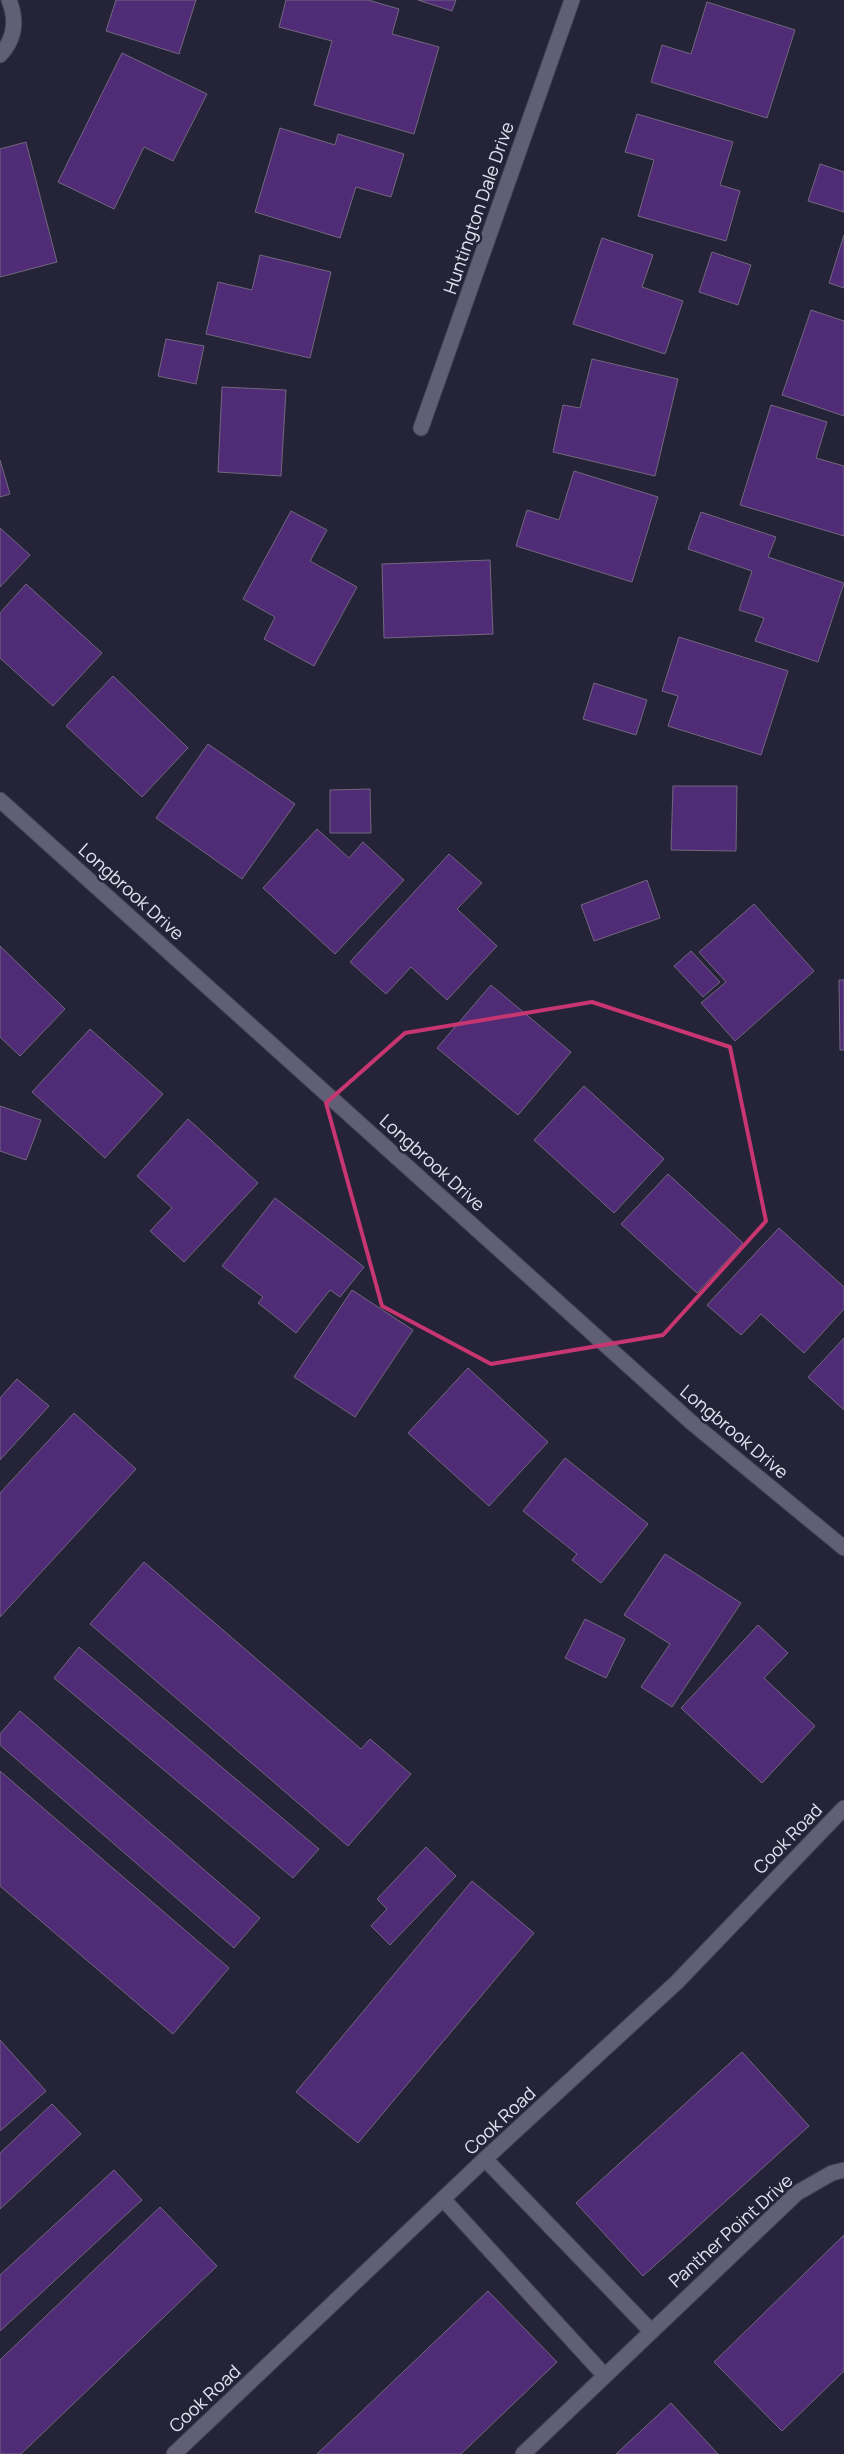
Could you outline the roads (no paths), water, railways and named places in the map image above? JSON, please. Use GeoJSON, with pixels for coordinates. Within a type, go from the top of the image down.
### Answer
{"type":"FeatureCollection","features":[{"type":"Feature","properties":{"kind":"street"},"geometry":{"type":"LineString","coordinates":[[0,55],[11,41],[15,26],[14,11],[9,0]]}},
{"type":"Feature","properties":{"kind":"street","name":"Huntington Dale Drive"},"geometry":{"type":"LineString","coordinates":[[421,428],[572,0]]}},
{"type":"Feature","properties":{"kind":"street","name":"Longbrook Drive"},"geometry":{"type":"LineString","coordinates":[[0,800],[684,1415],[844,1548]]}},
{"type":"Feature","properties":{"kind":"street","name":"Cook Road"},"geometry":{"type":"LineString","coordinates":[[174,2454],[485,2159],[677,1982],[844,1808]]}},
{"type":"Feature","properties":{"kind":"street"},"geometry":{"type":"LineString","coordinates":[[485,2159],[651,2331]]}},
{"type":"Feature","properties":{"kind":"street","name":"Panther Point Drive"},"geometry":{"type":"LineString","coordinates":[[523,2454],[797,2192],[832,2172],[844,2170]]}},
{"type":"Feature","properties":{"kind":"street"},"geometry":{"type":"LineString","coordinates":[[444,2199],[605,2376]]}}]}
